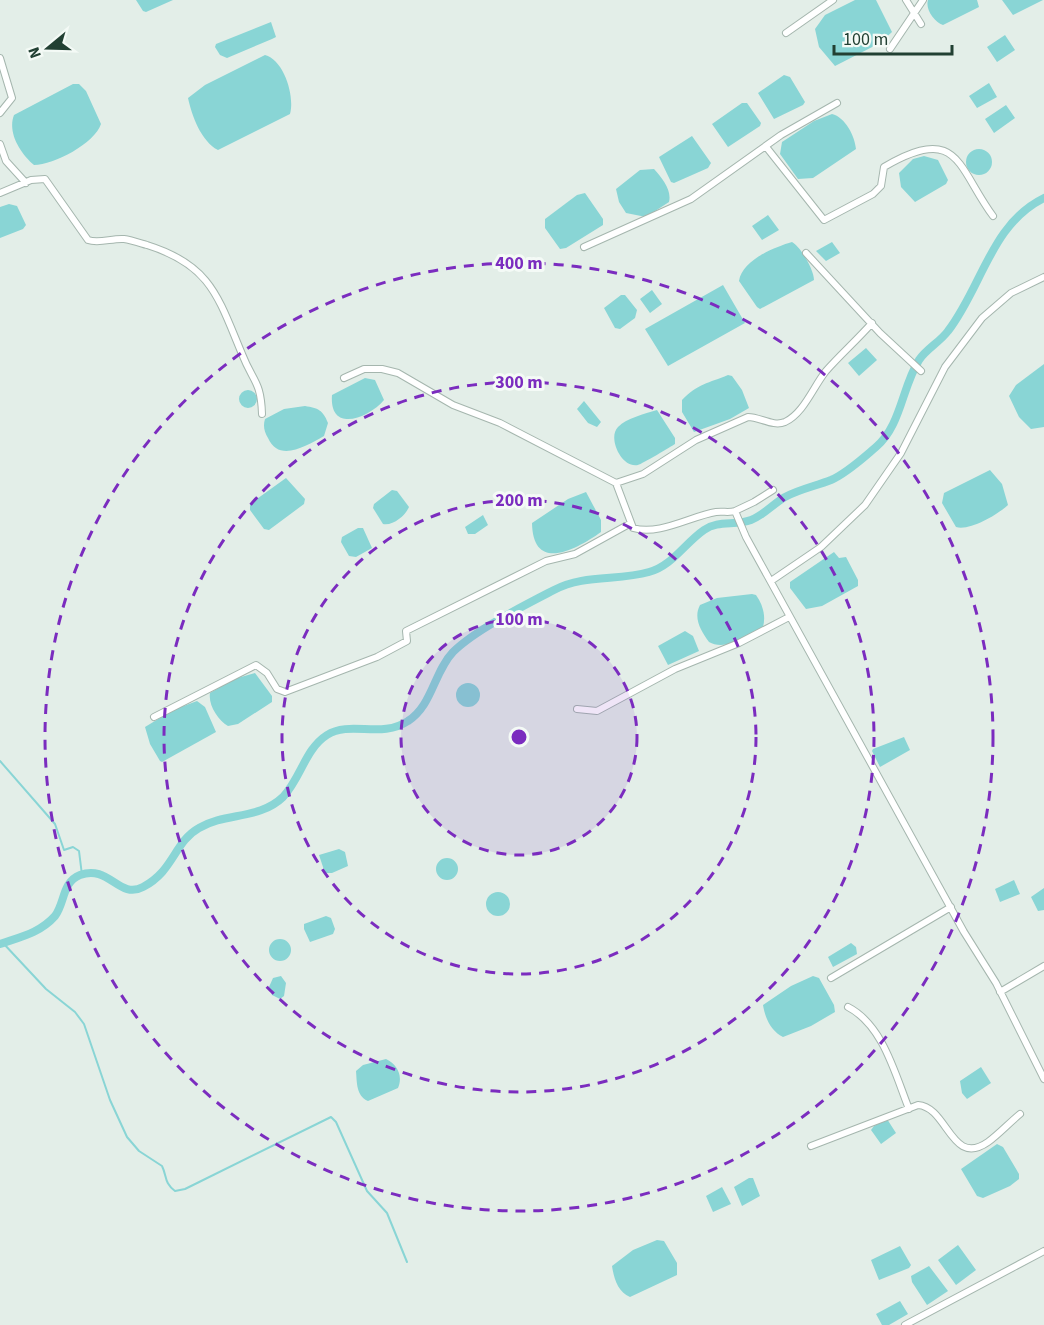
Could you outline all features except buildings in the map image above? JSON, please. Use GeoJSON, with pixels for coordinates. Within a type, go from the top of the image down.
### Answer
{"type":"FeatureCollection","features":[{"type":"Feature","properties":{"kind":"street"},"geometry":{"type":"LineString","coordinates":[[786,33],[832,0]]}},
{"type":"Feature","properties":{"kind":"street"},"geometry":{"type":"LineString","coordinates":[[906,0],[921,24]]}},
{"type":"Feature","properties":{"kind":"street"},"geometry":{"type":"LineString","coordinates":[[890,49],[923,0]]}},
{"type":"Feature","properties":{"kind":"street"},"geometry":{"type":"LineString","coordinates":[[0,58],[12,98],[0,113]]}},
{"type":"Feature","properties":{"kind":"street"},"geometry":{"type":"LineString","coordinates":[[584,247],[690,199],[767,148],[781,135],[837,103]]}},
{"type":"Feature","properties":{"kind":"street"},"geometry":{"type":"LineString","coordinates":[[0,144],[6,161],[26,183]]}},
{"type":"Feature","properties":{"kind":"street"},"geometry":{"type":"LineString","coordinates":[[767,148],[824,220],[873,194],[882,186],[884,167],[892,162],[918,151],[941,150],[951,152],[973,181],[975,192],[993,216]]}},
{"type":"Feature","properties":{"kind":"street"},"geometry":{"type":"LineString","coordinates":[[0,193],[37,178],[49,181],[88,240],[126,239],[149,246],[194,268],[206,278],[220,300],[244,361],[258,383],[262,414]]}},
{"type":"Feature","properties":{"kind":"street"},"geometry":{"type":"LineString","coordinates":[[806,253],[921,371]]}},
{"type":"Feature","properties":{"kind":"street"},"geometry":{"type":"LineString","coordinates":[[771,581],[821,547],[865,505],[901,453],[945,367],[982,318],[1011,293],[1044,277]]}},
{"type":"Feature","properties":{"kind":"street"},"geometry":{"type":"LineString","coordinates":[[616,483],[643,474],[696,440],[748,417],[757,417],[775,423],[785,422],[797,412],[827,371],[872,323]]}},
{"type":"Feature","properties":{"kind":"street"},"geometry":{"type":"LineString","coordinates":[[344,378],[364,369],[382,369],[398,373],[453,405],[500,423],[616,483],[633,528],[641,531],[661,528],[692,517],[735,511],[773,490]]}},
{"type":"Feature","properties":{"kind":"street"},"geometry":{"type":"LineString","coordinates":[[735,511],[789,617],[1000,992],[1044,1079]]}},
{"type":"Feature","properties":{"kind":"street"},"geometry":{"type":"LineString","coordinates":[[154,717],[256,665],[267,673],[277,689],[285,692],[377,657],[407,641],[406,631],[546,561],[574,554],[631,522]]}},
{"type":"Feature","properties":{"kind":"street"},"geometry":{"type":"LineString","coordinates":[[577,710],[597,711],[675,669],[739,643],[789,617]]}},
{"type":"Feature","properties":{"kind":"street"},"geometry":{"type":"LineString","coordinates":[[831,978],[951,907]]}},
{"type":"Feature","properties":{"kind":"street"},"geometry":{"type":"LineString","coordinates":[[1000,992],[1044,966]]}},
{"type":"Feature","properties":{"kind":"street"},"geometry":{"type":"LineString","coordinates":[[848,1007],[860,1013],[888,1055],[909,1108]]}},
{"type":"Feature","properties":{"kind":"street"},"geometry":{"type":"LineString","coordinates":[[811,1146],[918,1105],[930,1108],[954,1140],[962,1147],[971,1149],[988,1142],[1020,1114]]}},
{"type":"Feature","properties":{"kind":"street"},"geometry":{"type":"LineString","coordinates":[[905,1325],[1044,1251]]}},
{"type":"Feature","properties":{"kind":"water"},"geometry":{"type":"Polygon","coordinates":[[[136,0],[173,0],[146,12],[136,0]]]}},
{"type":"Feature","properties":{"kind":"water"},"geometry":{"type":"Polygon","coordinates":[[[855,0],[876,0],[892,32],[880,43],[835,66],[819,47],[815,29],[825,15],[855,0]]]}},
{"type":"Feature","properties":{"kind":"water"},"geometry":{"type":"Polygon","coordinates":[[[928,0],[977,0],[979,7],[943,25],[931,15],[928,0]]]}},
{"type":"Feature","properties":{"kind":"water"},"geometry":{"type":"Polygon","coordinates":[[[1002,0],[1043,0],[1013,15],[1002,0]]]}},
{"type":"Feature","properties":{"kind":"water"},"geometry":{"type":"Polygon","coordinates":[[[271,22],[276,37],[272,39],[227,58],[220,55],[215,47],[216,44],[271,22]]]}},
{"type":"Feature","properties":{"kind":"water"},"geometry":{"type":"Polygon","coordinates":[[[1005,35],[1015,50],[997,62],[987,47],[1005,35]]]}},
{"type":"Feature","properties":{"kind":"water"},"geometry":{"type":"Polygon","coordinates":[[[265,55],[272,58],[283,71],[291,98],[290,114],[218,150],[202,134],[188,98],[205,85],[265,55]]]}},
{"type":"Feature","properties":{"kind":"water"},"geometry":{"type":"Polygon","coordinates":[[[784,75],[790,77],[805,102],[774,119],[758,93],[784,75]]]}},
{"type":"Feature","properties":{"kind":"water"},"geometry":{"type":"Polygon","coordinates":[[[989,83],[997,97],[977,108],[969,96],[989,83]]]}},
{"type":"Feature","properties":{"kind":"water"},"geometry":{"type":"Polygon","coordinates":[[[73,84],[79,84],[86,91],[101,124],[91,138],[73,152],[52,161],[34,165],[16,143],[12,129],[14,115],[73,84]]]}},
{"type":"Feature","properties":{"kind":"water"},"geometry":{"type":"Polygon","coordinates":[[[742,103],[747,103],[761,123],[760,126],[728,147],[712,124],[742,103]]]}},
{"type":"Feature","properties":{"kind":"water"},"geometry":{"type":"Polygon","coordinates":[[[1006,105],[1015,118],[994,133],[985,119],[1006,105]]]}},
{"type":"Feature","properties":{"kind":"water"},"geometry":{"type":"Polygon","coordinates":[[[832,114],[841,119],[848,128],[854,138],[856,149],[813,178],[798,179],[780,154],[782,142],[814,121],[832,114]]]}},
{"type":"Feature","properties":{"kind":"water"},"geometry":{"type":"Polygon","coordinates":[[[692,136],[711,163],[708,168],[674,183],[671,182],[659,157],[692,136]]]}},
{"type":"Feature","properties":{"kind":"water"},"geometry":{"type":"Polygon","coordinates":[[[979,149],[988,153],[992,162],[988,171],[979,175],[970,171],[966,162],[970,153],[979,149]]]}},
{"type":"Feature","properties":{"kind":"water"},"geometry":{"type":"Polygon","coordinates":[[[924,156],[938,160],[948,180],[946,184],[915,202],[901,187],[899,173],[913,159],[924,156]]]}},
{"type":"Feature","properties":{"kind":"water"},"geometry":{"type":"Polygon","coordinates":[[[654,169],[668,189],[669,202],[646,217],[626,213],[619,202],[616,189],[640,170],[654,169]]]}},
{"type":"Feature","properties":{"kind":"water"},"geometry":{"type":"Polygon","coordinates":[[[585,193],[603,219],[603,225],[566,248],[560,249],[545,228],[545,219],[577,195],[585,193]]]}},
{"type":"Feature","properties":{"kind":"water"},"geometry":{"type":"Polygon","coordinates":[[[9,204],[17,206],[26,225],[23,229],[0,238],[0,207],[9,204]]]}},
{"type":"Feature","properties":{"kind":"water"},"geometry":{"type":"Polygon","coordinates":[[[768,215],[779,230],[762,240],[752,226],[768,215]]]}},
{"type":"Feature","properties":{"kind":"water"},"geometry":{"type":"Polygon","coordinates":[[[792,242],[806,259],[814,280],[760,309],[739,281],[741,274],[760,256],[792,242]]]}},
{"type":"Feature","properties":{"kind":"water"},"geometry":{"type":"Polygon","coordinates":[[[832,242],[840,253],[826,261],[816,251],[832,242]]]}},
{"type":"Feature","properties":{"kind":"water"},"geometry":{"type":"Polygon","coordinates":[[[723,285],[745,323],[668,366],[645,329],[723,285]]]}},
{"type":"Feature","properties":{"kind":"water"},"geometry":{"type":"Polygon","coordinates":[[[652,290],[662,304],[650,313],[640,299],[652,290]]]}},
{"type":"Feature","properties":{"kind":"water"},"geometry":{"type":"Polygon","coordinates":[[[621,295],[625,295],[637,310],[635,318],[620,329],[615,328],[604,308],[621,295]]]}},
{"type":"Feature","properties":{"kind":"water"},"geometry":{"type":"Polygon","coordinates":[[[866,348],[877,360],[859,376],[848,363],[866,348]]]}},
{"type":"Feature","properties":{"kind":"water"},"geometry":{"type":"Polygon","coordinates":[[[1044,364],[1044,427],[1031,429],[1019,417],[1009,396],[1016,385],[1044,364]]]}},
{"type":"Feature","properties":{"kind":"water"},"geometry":{"type":"Polygon","coordinates":[[[728,375],[732,376],[742,390],[749,408],[730,419],[694,432],[682,412],[682,400],[698,387],[728,375]]]}},
{"type":"Feature","properties":{"kind":"water"},"geometry":{"type":"Polygon","coordinates":[[[365,378],[375,380],[384,400],[360,417],[351,419],[337,415],[333,407],[332,395],[365,378]]]}},
{"type":"Feature","properties":{"kind":"water"},"geometry":{"type":"Polygon","coordinates":[[[248,390],[254,393],[257,399],[254,405],[248,408],[242,405],[239,399],[242,393],[248,390]]]}},
{"type":"Feature","properties":{"kind":"water"},"geometry":{"type":"Polygon","coordinates":[[[584,401],[601,422],[597,427],[588,423],[577,409],[584,401]]]}},
{"type":"Feature","properties":{"kind":"water"},"geometry":{"type":"Polygon","coordinates":[[[305,406],[317,409],[324,415],[328,423],[324,436],[293,450],[279,450],[273,446],[265,431],[265,419],[284,409],[305,406]]]}},
{"type":"Feature","properties":{"kind":"water"},"geometry":{"type":"Polygon","coordinates":[[[657,410],[675,438],[675,444],[638,465],[632,465],[618,452],[615,445],[615,432],[626,421],[657,410]]]}},
{"type":"Feature","properties":{"kind":"water"},"geometry":{"type":"Polygon","coordinates":[[[990,470],[1002,484],[1008,505],[976,524],[962,528],[956,527],[942,503],[944,493],[990,470]]]}},
{"type":"Feature","properties":{"kind":"water"},"geometry":{"type":"Polygon","coordinates":[[[286,478],[305,499],[304,504],[269,530],[264,529],[250,510],[250,504],[286,478]]]}},
{"type":"Feature","properties":{"kind":"water"},"geometry":{"type":"Polygon","coordinates":[[[392,490],[397,491],[409,507],[398,520],[383,524],[373,508],[374,504],[392,490]]]}},
{"type":"Feature","properties":{"kind":"water"},"geometry":{"type":"Polygon","coordinates":[[[586,492],[601,520],[601,532],[580,545],[558,553],[548,553],[540,548],[534,539],[532,523],[568,499],[586,492]]]}},
{"type":"Feature","properties":{"kind":"water"},"geometry":{"type":"Polygon","coordinates":[[[483,515],[488,525],[475,534],[468,534],[465,527],[483,515]]]}},
{"type":"Feature","properties":{"kind":"water"},"geometry":{"type":"Polygon","coordinates":[[[358,528],[363,528],[372,548],[356,557],[349,556],[341,542],[342,537],[358,528]]]}},
{"type":"Feature","properties":{"kind":"water"},"geometry":{"type":"Polygon","coordinates":[[[834,552],[839,558],[846,557],[858,580],[858,586],[822,606],[806,609],[790,588],[790,582],[834,552]]]}},
{"type":"Feature","properties":{"kind":"water"},"geometry":{"type":"Polygon","coordinates":[[[756,595],[762,607],[763,627],[745,639],[730,644],[709,642],[698,620],[700,605],[717,598],[756,595]]]}},
{"type":"Feature","properties":{"kind":"water"},"geometry":{"type":"Polygon","coordinates":[[[685,631],[693,636],[699,651],[668,665],[658,646],[685,631]]]}},
{"type":"Feature","properties":{"kind":"water"},"geometry":{"type":"Polygon","coordinates":[[[255,673],[272,696],[272,702],[238,724],[228,726],[214,712],[210,693],[234,679],[255,673]]]}},
{"type":"Feature","properties":{"kind":"water"},"geometry":{"type":"Polygon","coordinates":[[[468,683],[477,686],[480,695],[477,704],[468,707],[459,704],[456,695],[459,686],[468,683]]]}},
{"type":"Feature","properties":{"kind":"water"},"geometry":{"type":"Polygon","coordinates":[[[197,701],[205,707],[216,732],[162,762],[160,761],[150,744],[145,727],[173,710],[197,701]]]}},
{"type":"Feature","properties":{"kind":"water"},"geometry":{"type":"Polygon","coordinates":[[[904,737],[910,750],[880,767],[873,749],[904,737]]]}},
{"type":"Feature","properties":{"kind":"water"},"geometry":{"type":"Polygon","coordinates":[[[339,849],[345,852],[348,866],[332,873],[325,873],[319,855],[339,849]]]}},
{"type":"Feature","properties":{"kind":"water"},"geometry":{"type":"Polygon","coordinates":[[[447,858],[455,861],[458,869],[455,877],[447,880],[439,877],[436,869],[439,861],[447,858]]]}},
{"type":"Feature","properties":{"kind":"water"},"geometry":{"type":"Polygon","coordinates":[[[1014,880],[1020,894],[1000,902],[995,889],[1014,880]]]}},
{"type":"Feature","properties":{"kind":"water"},"geometry":{"type":"Polygon","coordinates":[[[1044,888],[1044,910],[1038,911],[1031,897],[1044,888]]]}},
{"type":"Feature","properties":{"kind":"water"},"geometry":{"type":"Polygon","coordinates":[[[498,892],[506,896],[510,904],[506,912],[498,916],[490,912],[486,904],[490,896],[498,892]]]}},
{"type":"Feature","properties":{"kind":"water"},"geometry":{"type":"Polygon","coordinates":[[[326,916],[331,918],[335,929],[333,934],[310,942],[304,924],[326,916]]]}},
{"type":"Feature","properties":{"kind":"water"},"geometry":{"type":"Polygon","coordinates":[[[280,939],[288,942],[291,950],[288,958],[280,961],[272,958],[269,950],[272,942],[280,939]]]}},
{"type":"Feature","properties":{"kind":"water"},"geometry":{"type":"Polygon","coordinates":[[[851,943],[856,947],[857,954],[833,967],[828,957],[851,943]]]}},
{"type":"Feature","properties":{"kind":"water"},"geometry":{"type":"Polygon","coordinates":[[[281,976],[286,983],[284,996],[280,999],[272,995],[269,987],[273,978],[281,976]]]}},
{"type":"Feature","properties":{"kind":"water"},"geometry":{"type":"Polygon","coordinates":[[[813,976],[819,978],[834,1005],[835,1012],[811,1026],[783,1037],[769,1024],[763,1005],[791,986],[813,976]]]}},
{"type":"Feature","properties":{"kind":"water"},"geometry":{"type":"Polygon","coordinates":[[[386,1059],[394,1064],[398,1071],[400,1079],[398,1088],[368,1101],[359,1092],[356,1071],[363,1065],[386,1059]]]}},
{"type":"Feature","properties":{"kind":"water"},"geometry":{"type":"Polygon","coordinates":[[[981,1067],[991,1083],[967,1099],[962,1093],[960,1081],[981,1067]]]}},
{"type":"Feature","properties":{"kind":"water"},"geometry":{"type":"Polygon","coordinates":[[[887,1119],[896,1133],[881,1144],[871,1130],[887,1119]]]}},
{"type":"Feature","properties":{"kind":"water"},"geometry":{"type":"Polygon","coordinates":[[[997,1144],[1003,1147],[1019,1174],[1019,1179],[1010,1186],[983,1198],[977,1196],[961,1169],[997,1144]]]}},
{"type":"Feature","properties":{"kind":"water"},"geometry":{"type":"Polygon","coordinates":[[[753,1178],[760,1196],[742,1206],[734,1187],[753,1178]]]}},
{"type":"Feature","properties":{"kind":"water"},"geometry":{"type":"Polygon","coordinates":[[[722,1187],[731,1204],[713,1212],[706,1196],[722,1187]]]}},
{"type":"Feature","properties":{"kind":"water"},"geometry":{"type":"Polygon","coordinates":[[[657,1240],[664,1241],[677,1263],[677,1275],[630,1297],[626,1295],[617,1284],[612,1266],[633,1250],[657,1240]]]}},
{"type":"Feature","properties":{"kind":"water"},"geometry":{"type":"Polygon","coordinates":[[[958,1245],[976,1270],[956,1285],[938,1260],[958,1245]]]}},
{"type":"Feature","properties":{"kind":"water"},"geometry":{"type":"Polygon","coordinates":[[[900,1246],[911,1265],[909,1268],[879,1280],[871,1260],[900,1246]]]}},
{"type":"Feature","properties":{"kind":"water"},"geometry":{"type":"Polygon","coordinates":[[[929,1266],[948,1291],[927,1305],[912,1282],[911,1276],[929,1266]]]}},
{"type":"Feature","properties":{"kind":"water"},"geometry":{"type":"Polygon","coordinates":[[[900,1301],[908,1314],[889,1325],[882,1325],[876,1314],[900,1301]]]}},
{"type":"Feature","properties":{"kind":"waterway"},"geometry":{"type":"LineString","coordinates":[[0,944],[29,934],[49,922],[58,911],[67,888],[74,878],[90,873],[99,874],[120,886],[135,890],[143,887],[161,873],[184,841],[199,828],[209,823],[253,813],[274,804],[289,789],[313,748],[327,735],[346,729],[387,729],[408,721],[416,715],[428,698],[441,669],[453,652],[474,635],[515,610],[565,585],[637,575],[657,569],[672,560],[697,535],[709,527],[751,520],[785,497],[831,480],[849,469],[876,447],[891,428],[919,360],[945,335],[960,314],[999,240],[1026,209],[1044,198]]}},
{"type":"Feature","properties":{"kind":"waterway"},"geometry":{"type":"LineString","coordinates":[[0,761],[55,824],[64,850],[73,847],[79,851],[82,875]]}},
{"type":"Feature","properties":{"kind":"waterway"},"geometry":{"type":"LineString","coordinates":[[3,943],[46,989],[75,1012],[84,1024],[110,1100],[127,1137],[139,1151],[162,1166],[171,1188],[175,1191],[185,1189],[331,1117],[336,1122],[367,1191],[387,1213],[407,1262]]}}]}
